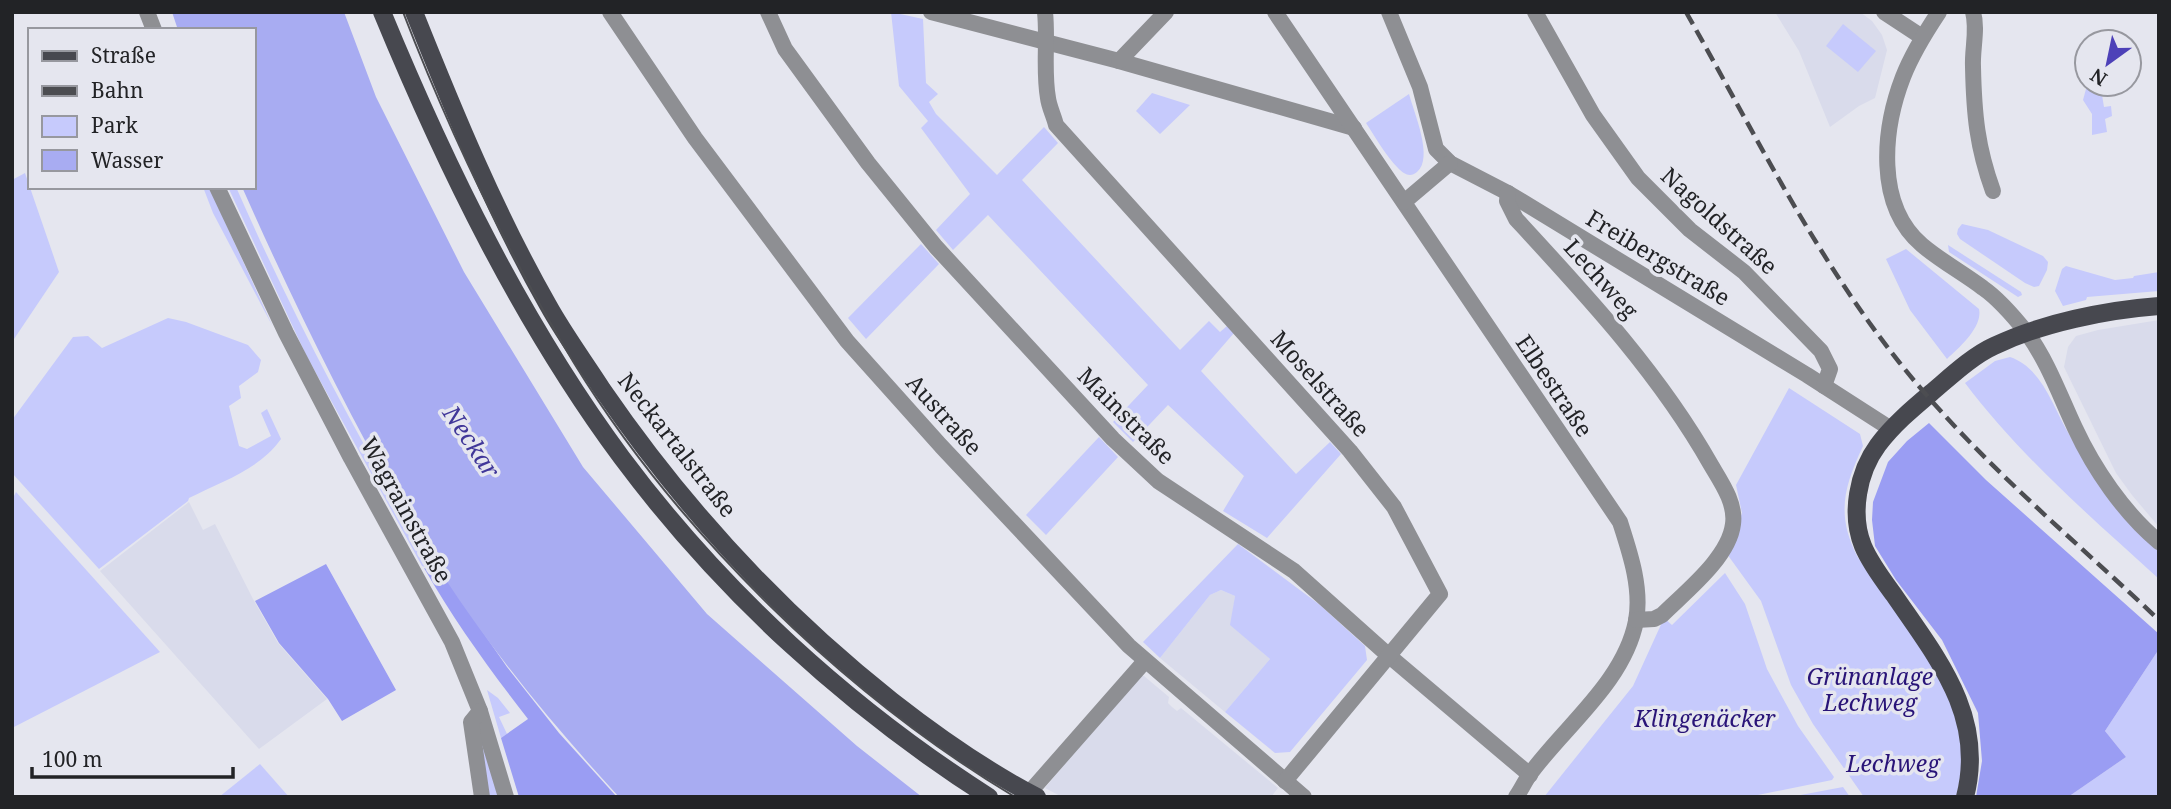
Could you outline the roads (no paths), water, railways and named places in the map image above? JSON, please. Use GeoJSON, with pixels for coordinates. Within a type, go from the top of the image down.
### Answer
{"type":"FeatureCollection","features":[{"type":"Feature","properties":{"kind":"main road","name":"Neckartalstraße"},"geometry":{"type":"LineString","coordinates":[[382,12],[423,107],[508,279],[558,363],[623,459],[692,544],[792,647],[901,737],[989,797]]}},
{"type":"Feature","properties":{"kind":"main road","name":"Neckartalstraße"},"geometry":{"type":"LineString","coordinates":[[414,12],[463,136],[548,305],[641,446],[749,573],[808,631],[920,723],[986,768],[1033,795]]}},
{"type":"Feature","properties":{"kind":"main road"},"geometry":{"type":"LineString","coordinates":[[1965,797],[1970,752],[1967,724],[1958,697],[1947,674],[1862,545],[1856,504],[1860,484],[1874,452],[1891,429],[1935,389],[1985,351],[2075,319],[2159,306]]}},
{"type":"Feature","properties":{"kind":"street","name":"Austraße"},"geometry":{"type":"LineString","coordinates":[[610,12],[695,138],[847,341],[941,446],[1145,661],[1304,797]]}},
{"type":"Feature","properties":{"kind":"street","name":"Mainstraße"},"geometry":{"type":"LineString","coordinates":[[768,12],[791,58],[868,163],[927,237],[1113,439],[1158,481],[1294,571],[1530,775]]}},
{"type":"Feature","properties":{"kind":"street"},"geometry":{"type":"LineString","coordinates":[[931,12],[1119,61],[1354,128]]}},
{"type":"Feature","properties":{"kind":"street","name":"Moselstraße"},"geometry":{"type":"LineString","coordinates":[[1045,12],[1048,43],[1045,70],[1048,100],[1056,125],[1350,451],[1394,507],[1440,594],[1285,781]]}},
{"type":"Feature","properties":{"kind":"street"},"geometry":{"type":"LineString","coordinates":[[1119,61],[1166,12]]}},
{"type":"Feature","properties":{"kind":"street","name":"Elbestraße"},"geometry":{"type":"LineString","coordinates":[[1275,12],[1620,522],[1632,558],[1636,620],[1629,644],[1610,678],[1530,775],[1516,797]]}},
{"type":"Feature","properties":{"kind":"street"},"geometry":{"type":"LineString","coordinates":[[1389,12],[1420,86],[1436,149],[1450,163],[1404,202]]}},
{"type":"Feature","properties":{"kind":"street","name":"Nagoldstraße"},"geometry":{"type":"LineString","coordinates":[[1535,12],[1593,116],[1638,178],[1690,230],[1745,272],[1821,351],[1830,369],[1824,386]]}},
{"type":"Feature","properties":{"kind":"street"},"geometry":{"type":"LineString","coordinates":[[1884,12],[1923,37]]}},
{"type":"Feature","properties":{"kind":"street"},"geometry":{"type":"LineString","coordinates":[[1938,12],[1911,58],[1894,103],[1887,169],[1894,203],[1904,224],[1921,244],[1985,289],[2027,334],[2050,373],[2076,431],[2106,480],[2145,531],[2159,542]]}},
{"type":"Feature","properties":{"kind":"street"},"geometry":{"type":"LineString","coordinates":[[1973,12],[1973,104],[1981,157],[1993,191]]}},
{"type":"Feature","properties":{"kind":"street","name":"Freibergstraße"},"geometry":{"type":"LineString","coordinates":[[1450,163],[1508,193],[1891,429]]}},
{"type":"Feature","properties":{"kind":"street","name":"Wagrainstraße"},"geometry":{"type":"LineString","coordinates":[[218,189],[286,333],[351,458],[442,621],[480,711],[506,797]]}},
{"type":"Feature","properties":{"kind":"street","name":"Lechweg"},"geometry":{"type":"LineString","coordinates":[[1508,193],[1507,201],[1516,219],[1603,313],[1650,371],[1694,435],[1724,487],[1733,510],[1732,531],[1713,563],[1662,615],[1654,619],[1636,620]]}},
{"type":"Feature","properties":{"kind":"street"},"geometry":{"type":"LineString","coordinates":[[1033,795],[1145,661]]}},
{"type":"Feature","properties":{"kind":"street"},"geometry":{"type":"LineString","coordinates":[[480,711],[471,722],[482,797]]}},
{"type":"Feature","properties":{"kind":"water","name":"Neckar"},"geometry":{"type":"Polygon","coordinates":[[[172,12],[344,12],[376,97],[464,272],[583,467],[707,614],[857,746],[922,797],[619,797],[519,680],[430,555],[330,374],[285,281],[243,189],[256,189],[256,28],[177,28],[172,12]]]}},
{"type":"Feature","properties":{"kind":"tram line"},"geometry":{"type":"LineString","coordinates":[[403,12],[440,103],[481,192],[549,321],[616,427],[663,488],[770,606],[828,660],[951,756],[1015,797]]}},
{"type":"Feature","properties":{"kind":"railway"},"geometry":{"type":"LineString","coordinates":[[1686,12],[1812,235],[1839,279],[1899,362],[1991,464],[2159,620]]}},
{"type":"Feature","properties":{"kind":"park label","name":"Grünanlage Lechweg"},"geometry":{"type":"Point","coordinates":[1870,690]}},
{"type":"Feature","properties":{"kind":"park label","name":"Klingenäcker"},"geometry":{"type":"Point","coordinates":[1705,719]}}]}
